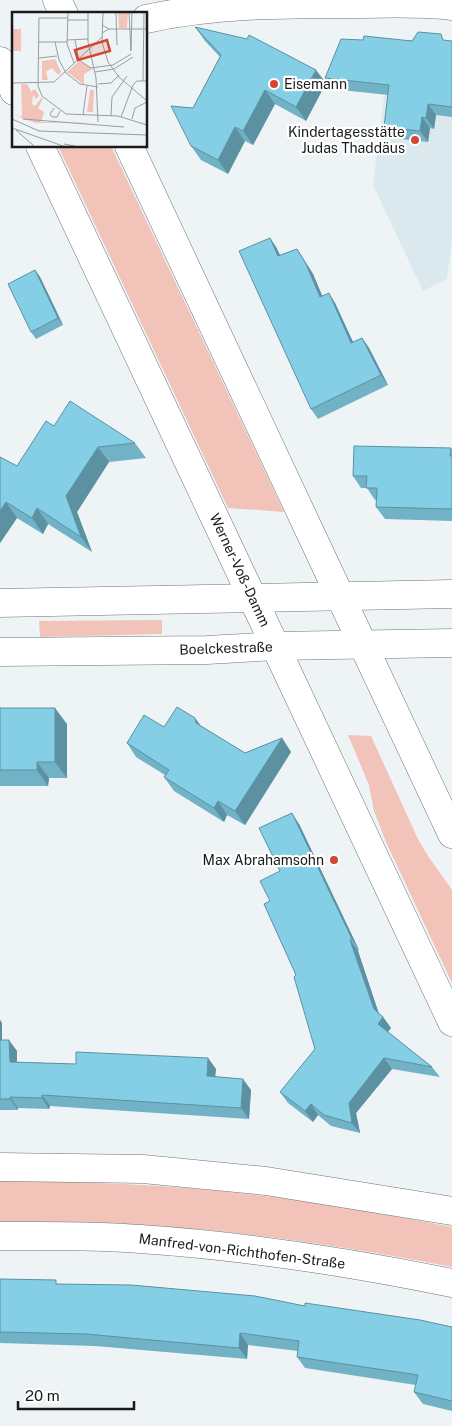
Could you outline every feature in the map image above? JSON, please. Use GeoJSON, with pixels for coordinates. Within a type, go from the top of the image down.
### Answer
{"type":"FeatureCollection","features":[{"type":"Feature","properties":{"kind":"street"},"geometry":{"type":"LineString","coordinates":[[57,0],[63,12]]}},
{"type":"Feature","properties":{"kind":"street"},"geometry":{"type":"LineString","coordinates":[[148,19],[218,7],[287,4],[452,6]]}},
{"type":"Feature","properties":{"kind":"street"},"geometry":{"type":"LineString","coordinates":[[0,62],[12,87]]}},
{"type":"Feature","properties":{"kind":"street","name":"Werner-Voß-Damm"},"geometry":{"type":"LineString","coordinates":[[41,148],[452,1022]]}},
{"type":"Feature","properties":{"kind":"street"},"geometry":{"type":"LineString","coordinates":[[130,148],[452,834]]}},
{"type":"Feature","properties":{"kind":"street"},"geometry":{"type":"LineString","coordinates":[[0,603],[452,594]]}},
{"type":"Feature","properties":{"kind":"street","name":"Boelckestraße"},"geometry":{"type":"LineString","coordinates":[[0,652],[206,650],[276,646],[452,643]]}},
{"type":"Feature","properties":{"kind":"street"},"geometry":{"type":"LineString","coordinates":[[0,1167],[143,1169],[266,1181],[452,1211]]}},
{"type":"Feature","properties":{"kind":"street","name":"Manfred-von-Richthofen-Straße"},"geometry":{"type":"LineString","coordinates":[[0,1236],[139,1238],[248,1249],[378,1268],[452,1282]]}},
{"type":"Feature","properties":{"kind":"shaded area","name":"Kindertagesstätte Judas Thaddäus"},"geometry":{"type":"Polygon","coordinates":[[[390,49],[452,51],[452,241],[447,279],[423,291],[373,185],[390,49]]]}},
{"type":"Feature","properties":{"kind":"shaded area"},"geometry":{"type":"Polygon","coordinates":[[[59,148],[112,148],[284,512],[228,508],[59,148]]]}},
{"type":"Feature","properties":{"kind":"shaded area"},"geometry":{"type":"Polygon","coordinates":[[[162,620],[162,634],[40,637],[39,621],[162,620]]]}},
{"type":"Feature","properties":{"kind":"shaded area"},"geometry":{"type":"Polygon","coordinates":[[[348,735],[371,736],[418,839],[452,890],[452,983],[386,842],[374,811],[369,785],[348,735]]]}},
{"type":"Feature","properties":{"kind":"shaded area"},"geometry":{"type":"Polygon","coordinates":[[[0,1181],[99,1183],[199,1189],[312,1202],[405,1218],[452,1227],[452,1267],[375,1253],[219,1231],[123,1224],[0,1223],[0,1181]]]}},
{"type":"Feature","properties":{"kind":"building"},"geometry":{"type":"Polygon","coordinates":[[[195,27],[247,39],[249,35],[316,70],[296,107],[265,90],[243,131],[235,127],[218,160],[191,146],[171,106],[193,108],[221,55],[195,27]]]}},
{"type":"Feature","properties":{"kind":"building"},"geometry":{"type":"Polygon","coordinates":[[[418,32],[441,34],[443,40],[452,41],[452,107],[428,104],[426,118],[422,117],[420,131],[384,127],[389,85],[325,78],[341,39],[363,40],[364,36],[412,41],[418,32]]]}},
{"type":"Feature","properties":{"kind":"building"},"geometry":{"type":"Polygon","coordinates":[[[270,238],[278,256],[297,249],[306,264],[320,297],[329,293],[351,343],[362,338],[381,375],[311,409],[239,251],[270,238]]]}},
{"type":"Feature","properties":{"kind":"building"},"geometry":{"type":"Polygon","coordinates":[[[35,270],[58,318],[31,332],[8,284],[35,270]]]}},
{"type":"Feature","properties":{"kind":"building"},"geometry":{"type":"Polygon","coordinates":[[[70,401],[135,443],[98,447],[66,496],[81,537],[37,508],[32,518],[6,502],[0,511],[0,457],[17,466],[46,421],[54,426],[70,401]]]}},
{"type":"Feature","properties":{"kind":"building"},"geometry":{"type":"Polygon","coordinates":[[[354,446],[451,448],[452,509],[376,507],[377,488],[366,488],[367,476],[353,476],[354,446]]]}},
{"type":"Feature","properties":{"kind":"building"},"geometry":{"type":"Polygon","coordinates":[[[177,707],[195,718],[196,723],[245,753],[282,738],[235,811],[218,801],[214,808],[164,777],[169,770],[127,743],[144,715],[164,727],[177,707]]]}},
{"type":"Feature","properties":{"kind":"building"},"geometry":{"type":"Polygon","coordinates":[[[0,708],[55,708],[55,762],[37,762],[37,770],[0,770],[0,708]]]}},
{"type":"Feature","properties":{"kind":"building"},"geometry":{"type":"Polygon","coordinates":[[[292,813],[352,939],[350,940],[374,1009],[383,1017],[378,1024],[432,1067],[384,1058],[349,1103],[352,1123],[324,1115],[311,1104],[305,1111],[280,1092],[315,1049],[294,977],[296,975],[264,904],[270,901],[260,881],[280,871],[259,828],[292,813]]]}},
{"type":"Feature","properties":{"kind":"building"},"geometry":{"type":"Polygon","coordinates":[[[0,1040],[9,1040],[10,1062],[76,1064],[76,1052],[208,1058],[207,1076],[243,1079],[241,1108],[42,1095],[42,1098],[10,1097],[10,1099],[0,1099],[0,1040]]]}},
{"type":"Feature","properties":{"kind":"building"},"geometry":{"type":"Polygon","coordinates":[[[0,1279],[56,1280],[56,1284],[131,1285],[255,1296],[305,1306],[305,1303],[420,1320],[452,1327],[452,1401],[414,1392],[418,1375],[297,1357],[299,1341],[240,1333],[239,1348],[86,1334],[0,1332],[0,1279]]]}},
{"type":"Feature","properties":{"kind":"place","name":"Eisemann"},"geometry":{"type":"Point","coordinates":[274,84]}},
{"type":"Feature","properties":{"kind":"place","name":"Kindertagesstätte Judas Thaddäus"},"geometry":{"type":"Point","coordinates":[415,140]}},
{"type":"Feature","properties":{"kind":"place","name":"Max Abrahamsohn"},"geometry":{"type":"Point","coordinates":[334,860]}}]}
